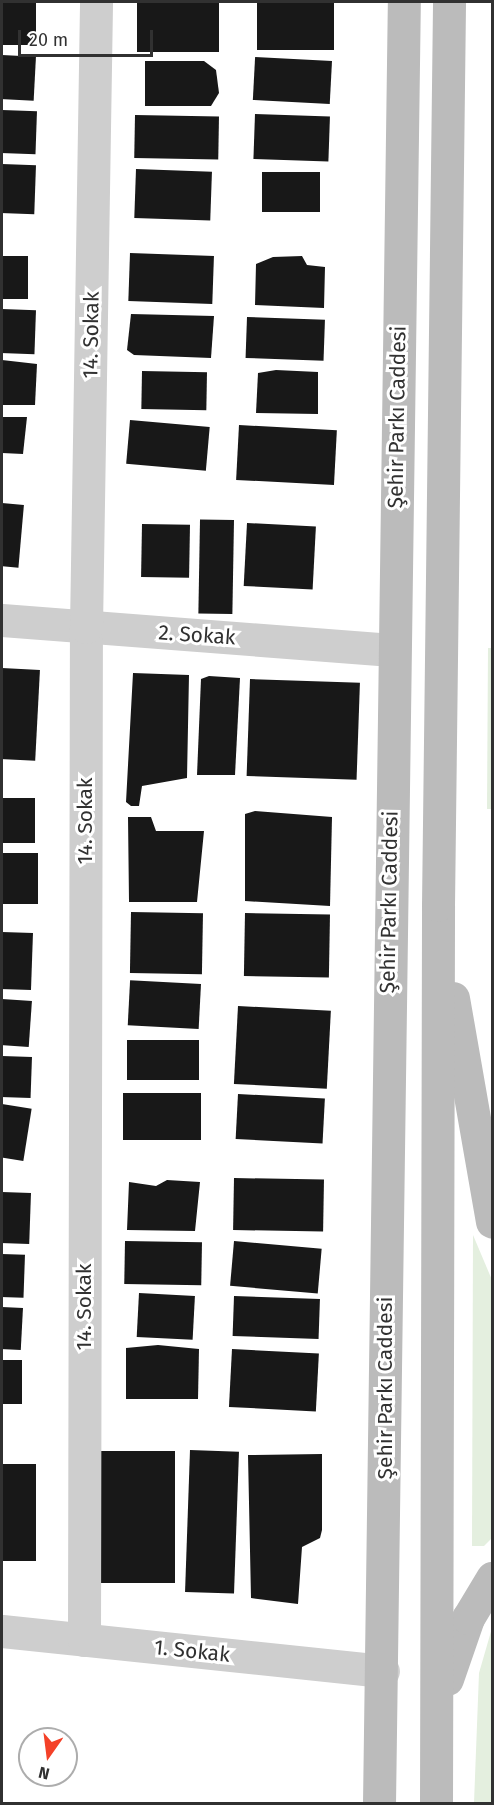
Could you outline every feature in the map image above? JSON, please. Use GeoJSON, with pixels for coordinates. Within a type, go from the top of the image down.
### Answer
{"type":"FeatureCollection","features":[{"type":"Feature","properties":{"kind":"main road","name":"Şehir Parkı Caddesi"},"geometry":{"type":"LineString","coordinates":[[379,1803],[383,1671],[392,650],[404,2]]}},
{"type":"Feature","properties":{"kind":"main road"},"geometry":{"type":"LineString","coordinates":[[436,1803],[438,905],[449,2]]}},
{"type":"Feature","properties":{"kind":"main road"},"geometry":{"type":"LineString","coordinates":[[438,905],[492,1222]]}},
{"type":"Feature","properties":{"kind":"main road"},"geometry":{"type":"LineString","coordinates":[[437,1749],[459,1639],[492,1578]]}},
{"type":"Feature","properties":{"kind":"street","name":"14. Sokak"},"geometry":{"type":"LineString","coordinates":[[84,1640],[86,627],[96,2]]}},
{"type":"Feature","properties":{"kind":"street","name":"2. Sokak"},"geometry":{"type":"LineString","coordinates":[[2,620],[392,650]]}},
{"type":"Feature","properties":{"kind":"street","name":"1. Sokak"},"geometry":{"type":"LineString","coordinates":[[2,1631],[383,1671]]}},
{"type":"Feature","properties":{"kind":"green space"},"geometry":{"type":"Polygon","coordinates":[[[488,648],[492,648],[492,809],[487,809],[488,648]]]}},
{"type":"Feature","properties":{"kind":"green space"},"geometry":{"type":"Polygon","coordinates":[[[473,1235],[492,1280],[492,1538],[484,1546],[472,1546],[473,1235]]]}},
{"type":"Feature","properties":{"kind":"green space"},"geometry":{"type":"Polygon","coordinates":[[[492,1628],[492,1803],[474,1803],[479,1673],[492,1628]]]}},
{"type":"Feature","properties":{"kind":"building"},"geometry":{"type":"Polygon","coordinates":[[[2,2],[36,2],[36,45],[2,45],[2,2]]]}},
{"type":"Feature","properties":{"kind":"building"},"geometry":{"type":"Polygon","coordinates":[[[137,2],[219,2],[219,52],[137,52],[137,2]]]}},
{"type":"Feature","properties":{"kind":"building"},"geometry":{"type":"Polygon","coordinates":[[[257,2],[334,2],[334,50],[257,50],[257,2]]]}},
{"type":"Feature","properties":{"kind":"building"},"geometry":{"type":"Polygon","coordinates":[[[2,55],[36,57],[34,101],[2,99],[2,55]]]}},
{"type":"Feature","properties":{"kind":"building"},"geometry":{"type":"Polygon","coordinates":[[[255,57],[332,61],[330,104],[253,100],[255,57]]]}},
{"type":"Feature","properties":{"kind":"building"},"geometry":{"type":"Polygon","coordinates":[[[145,61],[204,61],[216,70],[219,93],[211,106],[145,106],[145,61]]]}},
{"type":"Feature","properties":{"kind":"building"},"geometry":{"type":"Polygon","coordinates":[[[2,110],[37,111],[35,154],[2,153],[2,110]]]}},
{"type":"Feature","properties":{"kind":"building"},"geometry":{"type":"Polygon","coordinates":[[[255,114],[330,117],[328,162],[253,159],[255,114]]]}},
{"type":"Feature","properties":{"kind":"building"},"geometry":{"type":"Polygon","coordinates":[[[135,115],[219,116],[218,159],[134,158],[135,115]]]}},
{"type":"Feature","properties":{"kind":"building"},"geometry":{"type":"Polygon","coordinates":[[[2,164],[36,165],[34,214],[2,213],[2,164]]]}},
{"type":"Feature","properties":{"kind":"building"},"geometry":{"type":"Polygon","coordinates":[[[136,169],[212,172],[210,221],[134,218],[136,169]]]}},
{"type":"Feature","properties":{"kind":"building"},"geometry":{"type":"Polygon","coordinates":[[[262,172],[320,172],[320,212],[262,212],[262,172]]]}},
{"type":"Feature","properties":{"kind":"building"},"geometry":{"type":"Polygon","coordinates":[[[130,253],[214,256],[212,304],[128,301],[130,253]]]}},
{"type":"Feature","properties":{"kind":"building"},"geometry":{"type":"Polygon","coordinates":[[[2,256],[28,256],[28,299],[2,299],[2,256]]]}},
{"type":"Feature","properties":{"kind":"building"},"geometry":{"type":"Polygon","coordinates":[[[302,256],[307,265],[325,267],[324,308],[255,305],[256,264],[273,257],[302,256]]]}},
{"type":"Feature","properties":{"kind":"building"},"geometry":{"type":"Polygon","coordinates":[[[2,309],[36,310],[34,354],[2,353],[2,309]]]}},
{"type":"Feature","properties":{"kind":"building"},"geometry":{"type":"Polygon","coordinates":[[[131,314],[214,316],[211,358],[134,355],[127,350],[131,314]]]}},
{"type":"Feature","properties":{"kind":"building"},"geometry":{"type":"Polygon","coordinates":[[[247,317],[325,320],[324,361],[246,358],[247,317]]]}},
{"type":"Feature","properties":{"kind":"building"},"geometry":{"type":"Polygon","coordinates":[[[2,360],[37,364],[35,405],[2,405],[2,360]]]}},
{"type":"Feature","properties":{"kind":"building"},"geometry":{"type":"Polygon","coordinates":[[[276,370],[318,372],[318,414],[256,413],[258,373],[276,370]]]}},
{"type":"Feature","properties":{"kind":"building"},"geometry":{"type":"Polygon","coordinates":[[[142,371],[207,372],[206,410],[141,409],[142,371]]]}},
{"type":"Feature","properties":{"kind":"building"},"geometry":{"type":"Polygon","coordinates":[[[2,417],[27,417],[23,454],[2,453],[2,417]]]}},
{"type":"Feature","properties":{"kind":"building"},"geometry":{"type":"Polygon","coordinates":[[[130,420],[210,427],[206,471],[126,464],[130,420]]]}},
{"type":"Feature","properties":{"kind":"building"},"geometry":{"type":"Polygon","coordinates":[[[239,425],[337,430],[334,485],[236,480],[239,425]]]}},
{"type":"Feature","properties":{"kind":"building"},"geometry":{"type":"Polygon","coordinates":[[[2,503],[24,505],[18,568],[2,566],[2,503]]]}},
{"type":"Feature","properties":{"kind":"building"},"geometry":{"type":"Polygon","coordinates":[[[200,519],[234,520],[232,614],[198,613],[200,519]]]}},
{"type":"Feature","properties":{"kind":"building"},"geometry":{"type":"Polygon","coordinates":[[[247,523],[316,527],[313,590],[244,586],[247,523]]]}},
{"type":"Feature","properties":{"kind":"building"},"geometry":{"type":"Polygon","coordinates":[[[142,524],[190,525],[189,578],[141,577],[142,524]]]}},
{"type":"Feature","properties":{"kind":"building"},"geometry":{"type":"Polygon","coordinates":[[[2,668],[40,670],[35,761],[2,759],[2,668]]]}},
{"type":"Feature","properties":{"kind":"building"},"geometry":{"type":"Polygon","coordinates":[[[133,673],[189,675],[187,778],[142,786],[139,806],[131,806],[126,802],[133,673]]]}},
{"type":"Feature","properties":{"kind":"building"},"geometry":{"type":"Polygon","coordinates":[[[209,676],[240,678],[235,775],[197,775],[201,679],[209,676]]]}},
{"type":"Feature","properties":{"kind":"building"},"geometry":{"type":"Polygon","coordinates":[[[250,679],[360,683],[357,780],[247,776],[250,679]]]}},
{"type":"Feature","properties":{"kind":"building"},"geometry":{"type":"Polygon","coordinates":[[[2,798],[35,798],[35,843],[2,843],[2,798]]]}},
{"type":"Feature","properties":{"kind":"building"},"geometry":{"type":"Polygon","coordinates":[[[255,811],[332,817],[330,906],[245,901],[245,814],[255,811]]]}},
{"type":"Feature","properties":{"kind":"building"},"geometry":{"type":"Polygon","coordinates":[[[128,817],[151,817],[156,831],[204,831],[197,902],[129,902],[128,817]]]}},
{"type":"Feature","properties":{"kind":"building"},"geometry":{"type":"Polygon","coordinates":[[[2,853],[38,853],[38,904],[2,904],[2,853]]]}},
{"type":"Feature","properties":{"kind":"building"},"geometry":{"type":"Polygon","coordinates":[[[131,912],[203,913],[202,974],[130,973],[131,912]]]}},
{"type":"Feature","properties":{"kind":"building"},"geometry":{"type":"Polygon","coordinates":[[[245,913],[330,914],[329,977],[244,976],[245,913]]]}},
{"type":"Feature","properties":{"kind":"building"},"geometry":{"type":"Polygon","coordinates":[[[2,932],[33,933],[31,990],[2,989],[2,932]]]}},
{"type":"Feature","properties":{"kind":"building"},"geometry":{"type":"Polygon","coordinates":[[[130,980],[201,984],[199,1029],[128,1025],[130,980]]]}},
{"type":"Feature","properties":{"kind":"building"},"geometry":{"type":"Polygon","coordinates":[[[2,999],[32,1001],[29,1047],[2,1045],[2,999]]]}},
{"type":"Feature","properties":{"kind":"building"},"geometry":{"type":"Polygon","coordinates":[[[238,1006],[331,1011],[327,1089],[234,1084],[238,1006]]]}},
{"type":"Feature","properties":{"kind":"building"},"geometry":{"type":"Polygon","coordinates":[[[127,1040],[199,1040],[199,1080],[127,1080],[127,1040]]]}},
{"type":"Feature","properties":{"kind":"building"},"geometry":{"type":"Polygon","coordinates":[[[2,1056],[32,1057],[31,1098],[2,1097],[2,1056]]]}},
{"type":"Feature","properties":{"kind":"building"},"geometry":{"type":"Polygon","coordinates":[[[123,1093],[201,1093],[201,1140],[123,1140],[123,1093]]]}},
{"type":"Feature","properties":{"kind":"building"},"geometry":{"type":"Polygon","coordinates":[[[238,1094],[325,1099],[323,1143],[236,1139],[238,1094]]]}},
{"type":"Feature","properties":{"kind":"building"},"geometry":{"type":"Polygon","coordinates":[[[2,1104],[32,1109],[23,1161],[2,1158],[2,1104]]]}},
{"type":"Feature","properties":{"kind":"building"},"geometry":{"type":"Polygon","coordinates":[[[234,1178],[324,1180],[323,1232],[233,1230],[234,1178]]]}},
{"type":"Feature","properties":{"kind":"building"},"geometry":{"type":"Polygon","coordinates":[[[167,1180],[200,1182],[195,1231],[127,1230],[129,1182],[156,1186],[167,1180]]]}},
{"type":"Feature","properties":{"kind":"building"},"geometry":{"type":"Polygon","coordinates":[[[2,1192],[31,1193],[29,1244],[2,1243],[2,1192]]]}},
{"type":"Feature","properties":{"kind":"building"},"geometry":{"type":"Polygon","coordinates":[[[125,1241],[202,1242],[201,1285],[124,1284],[125,1241]]]}},
{"type":"Feature","properties":{"kind":"building"},"geometry":{"type":"Polygon","coordinates":[[[234,1241],[322,1249],[318,1293],[230,1286],[234,1241]]]}},
{"type":"Feature","properties":{"kind":"building"},"geometry":{"type":"Polygon","coordinates":[[[2,1254],[25,1255],[23,1298],[2,1297],[2,1254]]]}},
{"type":"Feature","properties":{"kind":"building"},"geometry":{"type":"Polygon","coordinates":[[[139,1293],[195,1296],[193,1340],[137,1337],[139,1293]]]}},
{"type":"Feature","properties":{"kind":"building"},"geometry":{"type":"Polygon","coordinates":[[[234,1296],[320,1299],[319,1339],[233,1336],[234,1296]]]}},
{"type":"Feature","properties":{"kind":"building"},"geometry":{"type":"Polygon","coordinates":[[[2,1307],[23,1308],[21,1350],[2,1349],[2,1307]]]}},
{"type":"Feature","properties":{"kind":"building"},"geometry":{"type":"Polygon","coordinates":[[[158,1345],[199,1349],[198,1399],[126,1399],[126,1348],[158,1345]]]}},
{"type":"Feature","properties":{"kind":"building"},"geometry":{"type":"Polygon","coordinates":[[[232,1349],[319,1354],[316,1411],[229,1407],[232,1349]]]}},
{"type":"Feature","properties":{"kind":"building"},"geometry":{"type":"Polygon","coordinates":[[[2,1360],[22,1360],[22,1404],[2,1404],[2,1360]]]}},
{"type":"Feature","properties":{"kind":"building"},"geometry":{"type":"Polygon","coordinates":[[[190,1450],[239,1452],[234,1594],[185,1592],[190,1450]]]}},
{"type":"Feature","properties":{"kind":"building"},"geometry":{"type":"Polygon","coordinates":[[[100,1451],[175,1451],[175,1583],[100,1583],[100,1451]]]}},
{"type":"Feature","properties":{"kind":"building"},"geometry":{"type":"Polygon","coordinates":[[[322,1454],[322,1530],[320,1538],[302,1547],[298,1604],[251,1598],[248,1455],[322,1454]]]}},
{"type":"Feature","properties":{"kind":"building"},"geometry":{"type":"Polygon","coordinates":[[[2,1464],[36,1464],[36,1561],[2,1561],[2,1464]]]}}]}
